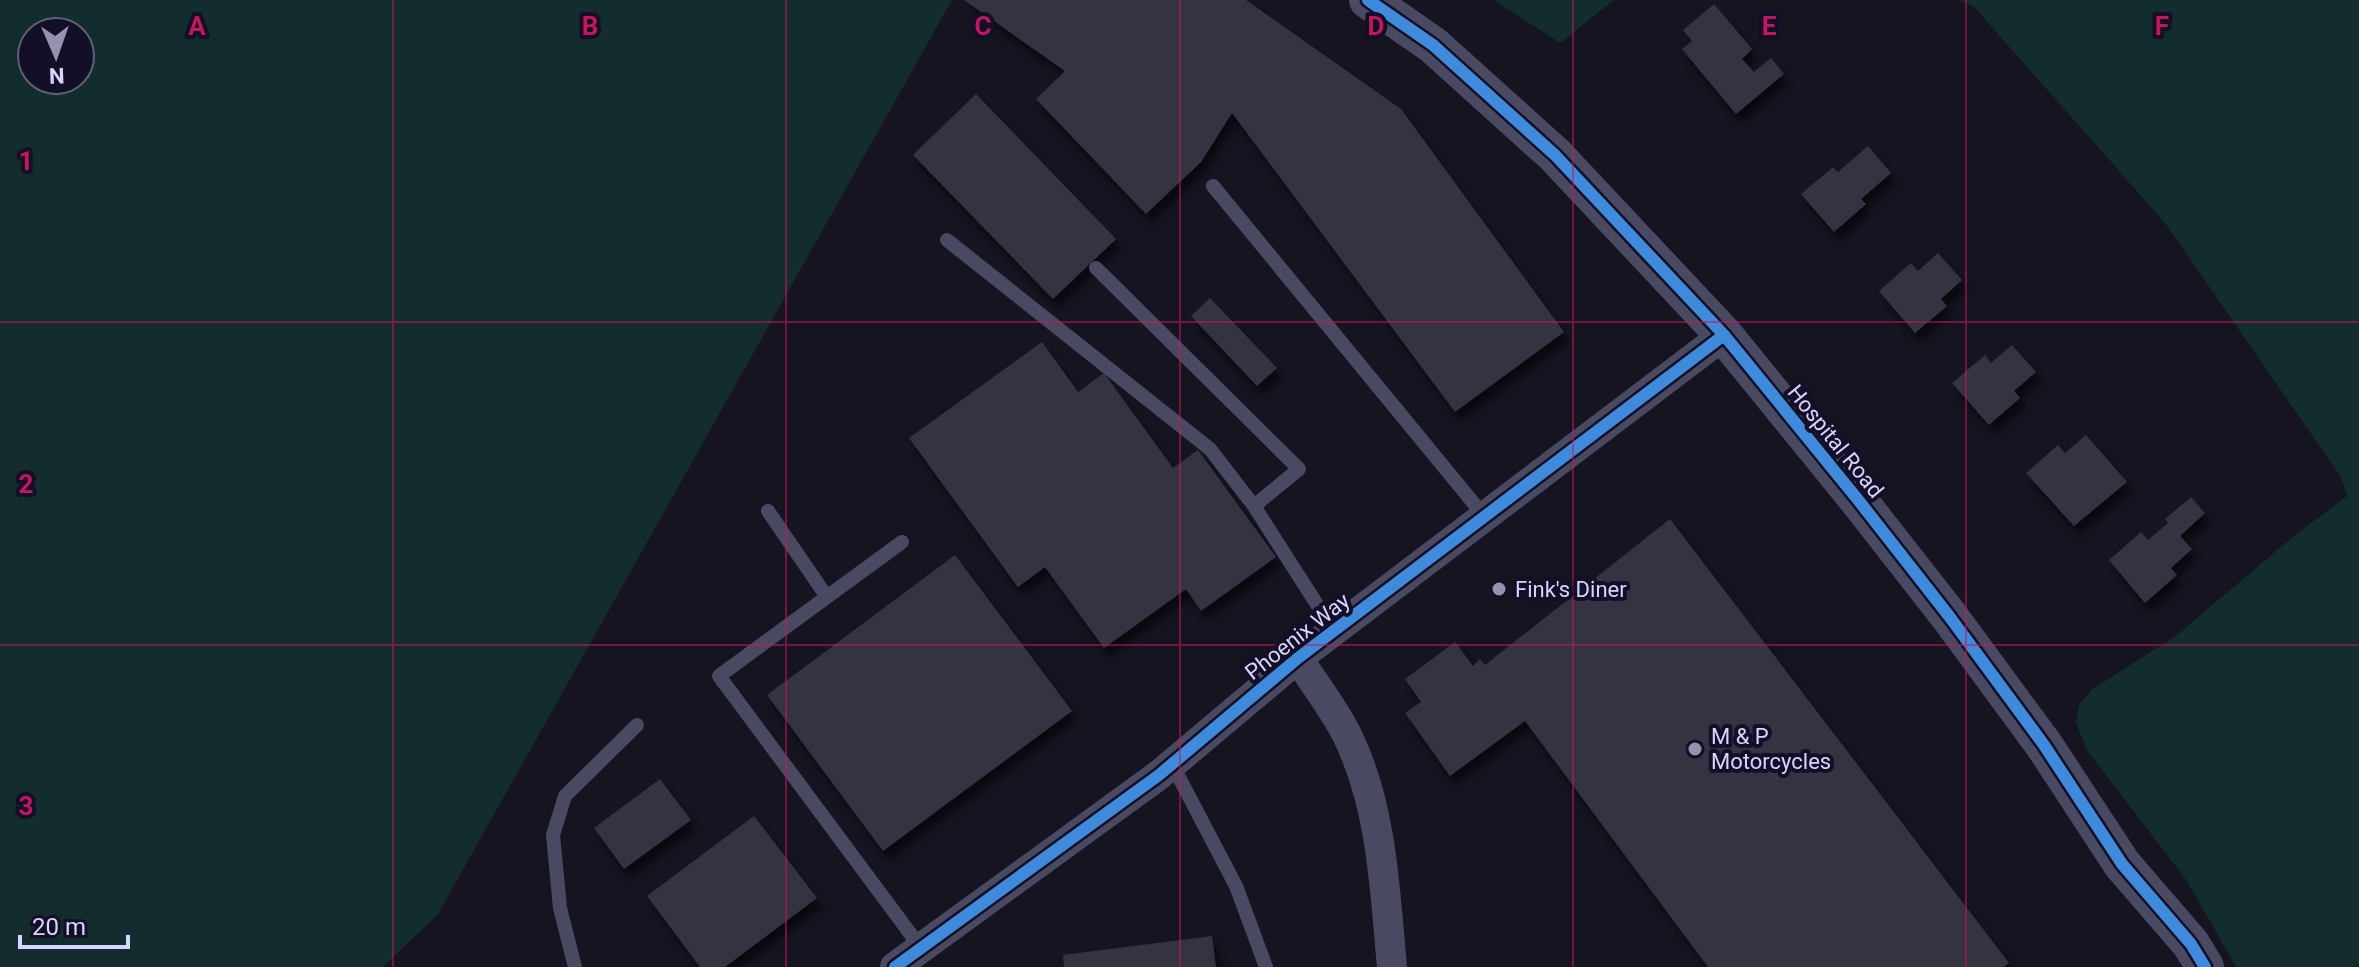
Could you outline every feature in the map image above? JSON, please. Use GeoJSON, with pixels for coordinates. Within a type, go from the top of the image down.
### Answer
{"type":"FeatureCollection","features":[{"type":"Feature","properties":{"kind":"street","name":"Hospital Road"},"geometry":{"type":"LineString","coordinates":[[1368,0],[1433,45],[1555,155],[1724,335],[1949,616],[2044,745],[2122,864],[2198,956],[2236,967]]}},
{"type":"Feature","properties":{"kind":"street","name":"Phoenix Way"},"geometry":{"type":"LineString","coordinates":[[895,967],[1172,764],[1298,658],[1724,335]]}},
{"type":"Feature","properties":{"kind":"street","name":"Phoenix Way"},"geometry":{"type":"LineString","coordinates":[[1298,658],[1348,737],[1369,796],[1383,873],[1392,967]]}},
{"type":"Feature","properties":{"kind":"lane"},"geometry":{"type":"LineString","coordinates":[[1213,186],[1485,517]]}},
{"type":"Feature","properties":{"kind":"lane"},"geometry":{"type":"LineString","coordinates":[[947,240],[1210,449],[1254,506],[1334,631]]}},
{"type":"Feature","properties":{"kind":"lane"},"geometry":{"type":"LineString","coordinates":[[1096,268],[1299,469],[1254,506]]}},
{"type":"Feature","properties":{"kind":"lane"},"geometry":{"type":"LineString","coordinates":[[768,511],[827,597]]}},
{"type":"Feature","properties":{"kind":"lane"},"geometry":{"type":"LineString","coordinates":[[902,542],[719,676],[921,948]]}},
{"type":"Feature","properties":{"kind":"lane"},"geometry":{"type":"LineString","coordinates":[[575,967],[560,908],[553,835],[565,796],[637,725]]}},
{"type":"Feature","properties":{"kind":"lane"},"geometry":{"type":"LineString","coordinates":[[1172,764],[1236,886],[1266,967]]}},
{"type":"Feature","properties":{"kind":"green space"},"geometry":{"type":"Polygon","coordinates":[[[0,0],[952,0],[438,914],[383,967],[0,967],[0,0]]]}},
{"type":"Feature","properties":{"kind":"green space"},"geometry":{"type":"Polygon","coordinates":[[[1494,0],[1614,0],[1560,43],[1494,0]]]}},
{"type":"Feature","properties":{"kind":"green space"},"geometry":{"type":"Polygon","coordinates":[[[1960,0],[2359,0],[2359,967],[2236,967],[2187,881],[2086,749],[2076,722],[2080,703],[2093,689],[2177,635],[2295,535],[2347,496],[2341,477],[2165,223],[1974,7],[1960,0]]]}},
{"type":"Feature","properties":{"kind":"building"},"geometry":{"type":"Polygon","coordinates":[[[964,0],[1246,0],[1401,109],[1564,332],[1455,412],[1232,113],[1201,162],[1146,214],[1036,99],[1065,71],[964,0]]]}},
{"type":"Feature","properties":{"kind":"building"},"geometry":{"type":"Polygon","coordinates":[[[1714,4],[1752,49],[1742,59],[1754,72],[1771,58],[1784,74],[1736,114],[1682,49],[1692,41],[1683,30],[1714,4]]]}},
{"type":"Feature","properties":{"kind":"building"},"geometry":{"type":"Polygon","coordinates":[[[976,94],[1116,239],[1053,299],[913,155],[976,94]]]}},
{"type":"Feature","properties":{"kind":"building"},"geometry":{"type":"Polygon","coordinates":[[[1868,146],[1891,173],[1861,199],[1866,204],[1834,232],[1801,194],[1833,167],[1838,172],[1868,146]]]}},
{"type":"Feature","properties":{"kind":"building"},"geometry":{"type":"Polygon","coordinates":[[[1938,253],[1962,280],[1941,299],[1947,306],[1915,333],[1879,291],[1911,263],[1918,271],[1938,253]]]}},
{"type":"Feature","properties":{"kind":"building"},"geometry":{"type":"Polygon","coordinates":[[[1210,298],[1277,368],[1257,386],[1191,316],[1210,298]]]}},
{"type":"Feature","properties":{"kind":"building"},"geometry":{"type":"Polygon","coordinates":[[[1042,342],[1078,392],[1104,373],[1173,468],[1198,450],[1276,557],[1201,611],[1186,589],[1104,648],[1045,567],[1018,587],[909,438],[1042,342]]]}},
{"type":"Feature","properties":{"kind":"building"},"geometry":{"type":"Polygon","coordinates":[[[2012,345],[2036,372],[2014,391],[2020,398],[1989,425],[1952,383],[1985,355],[1991,363],[2012,345]]]}},
{"type":"Feature","properties":{"kind":"building"},"geometry":{"type":"Polygon","coordinates":[[[2086,435],[2127,482],[2074,526],[2026,473],[2058,445],[2065,453],[2086,435]]]}},
{"type":"Feature","properties":{"kind":"building"},"geometry":{"type":"Polygon","coordinates":[[[2191,497],[2205,513],[2180,536],[2192,549],[2171,568],[2177,575],[2145,603],[2109,560],[2141,532],[2148,540],[2168,523],[2165,519],[2191,497]]]}},
{"type":"Feature","properties":{"kind":"building","name":"M & P Motorcycles"},"geometry":{"type":"Polygon","coordinates":[[[1670,519],[2009,963],[2004,967],[1708,967],[1525,721],[1450,776],[1405,713],[1421,702],[1405,679],[1455,642],[1473,666],[1480,659],[1485,665],[1670,519]]]}},
{"type":"Feature","properties":{"kind":"building"},"geometry":{"type":"Polygon","coordinates":[[[955,555],[1072,711],[883,851],[767,695],[955,555]]]}},
{"type":"Feature","properties":{"kind":"building"},"geometry":{"type":"Polygon","coordinates":[[[660,779],[691,820],[624,869],[594,828],[660,779]]]}},
{"type":"Feature","properties":{"kind":"building"},"geometry":{"type":"Polygon","coordinates":[[[754,816],[817,898],[725,967],[700,967],[647,896],[754,816]]]}},
{"type":"Feature","properties":{"kind":"building"},"geometry":{"type":"Polygon","coordinates":[[[1212,936],[1216,967],[1064,967],[1063,955],[1212,936]]]}},
{"type":"Feature","properties":{"kind":"cycle path"},"geometry":{"type":"LineString","coordinates":[[1368,0],[1433,45],[1555,155],[1724,335],[1949,616],[2044,745],[2122,864],[2191,944],[2205,967]]}},
{"type":"Feature","properties":{"kind":"cycle path"},"geometry":{"type":"LineString","coordinates":[[895,967],[1159,775],[1298,658],[1724,335]]}},
{"type":"Feature","properties":{"kind":"place","name":"Fink's Diner"},"geometry":{"type":"Point","coordinates":[1499,589]}},
{"type":"Feature","properties":{"kind":"place","name":"M & P Motorcycles"},"geometry":{"type":"Point","coordinates":[1695,749]}}]}
